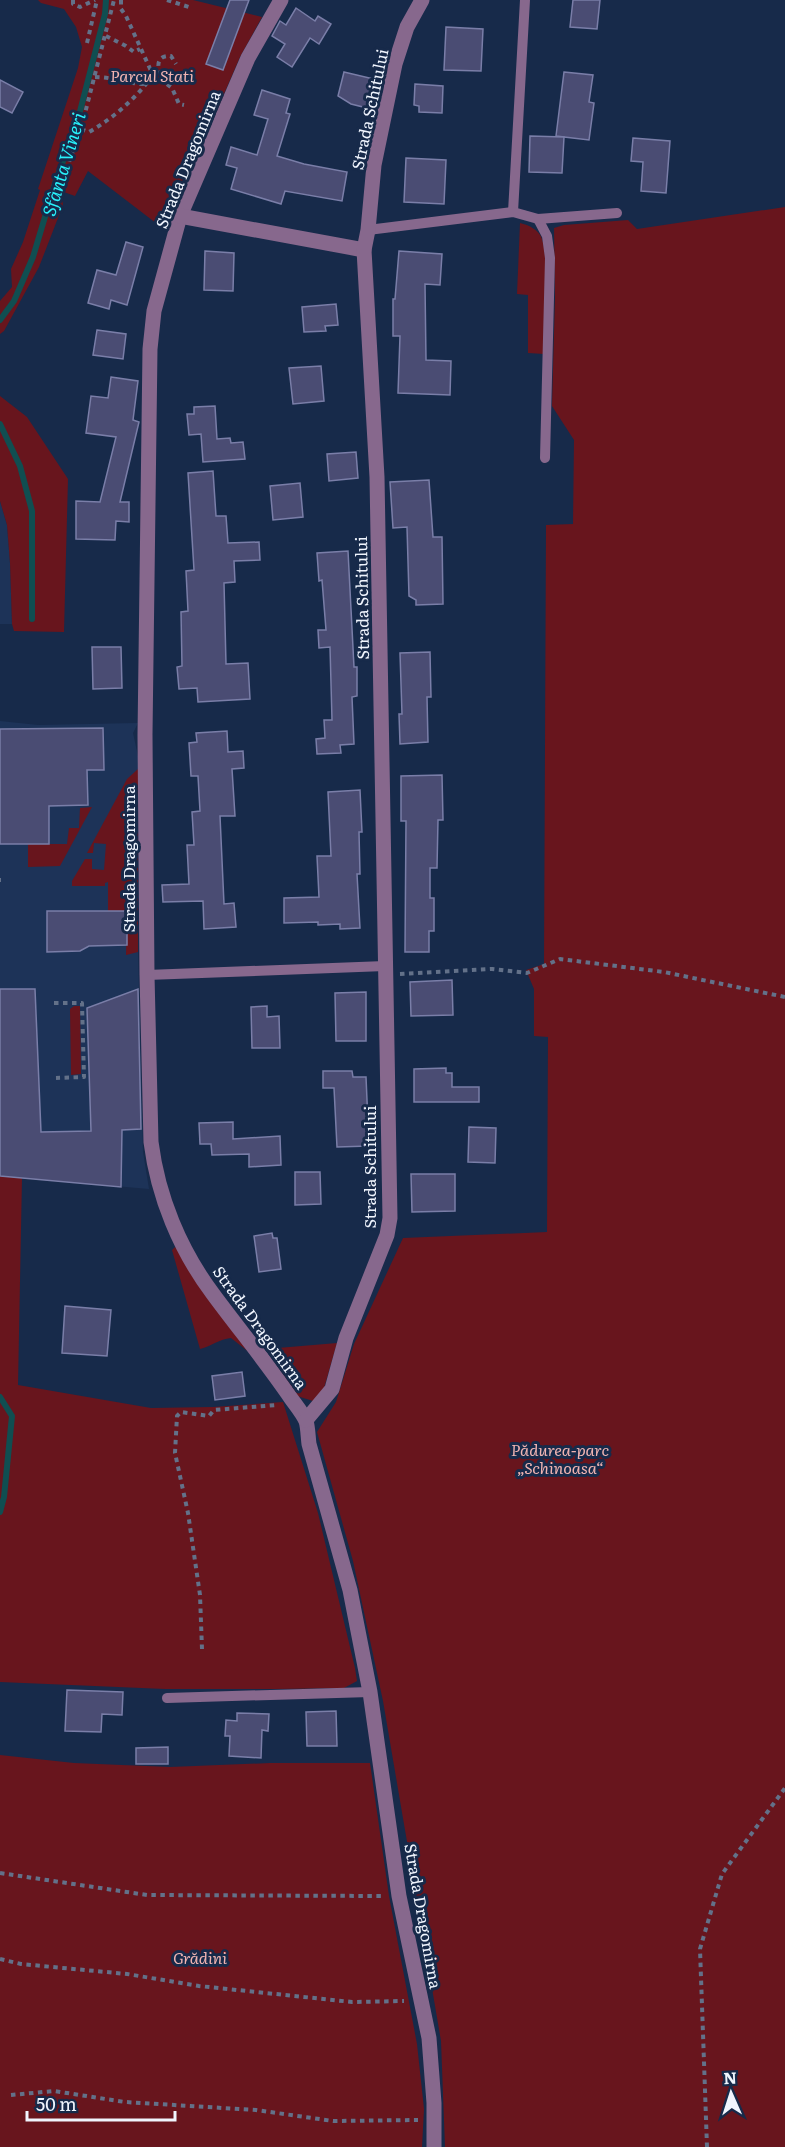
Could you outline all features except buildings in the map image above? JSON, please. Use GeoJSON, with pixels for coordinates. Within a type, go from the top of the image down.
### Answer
{"type":"FeatureCollection","features":[{"type":"Feature","properties":{"kind":"street","name":"Strada Dragomirna"},"geometry":{"type":"LineString","coordinates":[[281,0],[248,58],[180,216],[154,311],[150,349],[145,735],[151,1142],[154,1170],[176,1233],[207,1286],[262,1356],[306,1420],[309,1444],[350,1590],[370,1692],[399,1893],[429,2038],[434,2147]]}},
{"type":"Feature","properties":{"kind":"street","name":"Strada Schitului"},"geometry":{"type":"LineString","coordinates":[[306,1420],[332,1389],[346,1338],[387,1235],[390,1218],[377,477],[364,250],[374,165],[393,74],[407,27],[422,0]]}},
{"type":"Feature","properties":{"kind":"street"},"geometry":{"type":"LineString","coordinates":[[180,216],[364,250]]}},
{"type":"Feature","properties":{"kind":"lane"},"geometry":{"type":"LineString","coordinates":[[513,212],[525,0]]}},
{"type":"Feature","properties":{"kind":"lane"},"geometry":{"type":"LineString","coordinates":[[368,230],[513,212],[538,219],[617,213]]}},
{"type":"Feature","properties":{"kind":"lane"},"geometry":{"type":"LineString","coordinates":[[538,219],[547,236],[550,258],[545,458]]}},
{"type":"Feature","properties":{"kind":"lane"},"geometry":{"type":"LineString","coordinates":[[147,975],[385,970]]}},
{"type":"Feature","properties":{"kind":"lane"},"geometry":{"type":"LineString","coordinates":[[167,1698],[370,1692]]}},
{"type":"Feature","properties":{"kind":"path"},"geometry":{"type":"LineString","coordinates":[[73,0],[73,4],[81,7],[96,0]]}},
{"type":"Feature","properties":{"kind":"path"},"geometry":{"type":"LineString","coordinates":[[87,43],[96,0]]}},
{"type":"Feature","properties":{"kind":"path"},"geometry":{"type":"LineString","coordinates":[[60,187],[81,129],[114,0]]}},
{"type":"Feature","properties":{"kind":"path"},"geometry":{"type":"LineString","coordinates":[[121,0],[121,9],[154,74],[172,88],[179,104],[184,105]]}},
{"type":"Feature","properties":{"kind":"path"},"geometry":{"type":"LineString","coordinates":[[167,0],[192,8]]}},
{"type":"Feature","properties":{"kind":"path"},"geometry":{"type":"LineString","coordinates":[[106,36],[134,52],[140,50]]}},
{"type":"Feature","properties":{"kind":"path"},"geometry":{"type":"LineString","coordinates":[[162,82],[164,79],[158,72],[157,65],[160,58],[165,55],[171,56],[176,64]]}},
{"type":"Feature","properties":{"kind":"path"},"geometry":{"type":"LineString","coordinates":[[81,129],[89,132],[110,120],[154,74]]}},
{"type":"Feature","properties":{"kind":"path"},"geometry":{"type":"LineString","coordinates":[[95,76],[146,84]]}},
{"type":"Feature","properties":{"kind":"path"},"geometry":{"type":"LineString","coordinates":[[385,970],[492,969],[527,974],[560,959],[664,972],[785,997]]}},
{"type":"Feature","properties":{"kind":"path"},"geometry":{"type":"LineString","coordinates":[[54,1003],[82,1003],[84,1077],[56,1078]]}},
{"type":"Feature","properties":{"kind":"path"},"geometry":{"type":"LineString","coordinates":[[202,1648],[200,1595],[188,1513],[175,1453],[177,1416],[181,1413],[209,1416],[214,1410],[295,1404]]}},
{"type":"Feature","properties":{"kind":"path"},"geometry":{"type":"LineString","coordinates":[[707,2147],[700,1949],[722,1874],[785,1788]]}},
{"type":"Feature","properties":{"kind":"path"},"geometry":{"type":"LineString","coordinates":[[0,1873],[147,1895],[381,1896],[399,1893]]}},
{"type":"Feature","properties":{"kind":"path"},"geometry":{"type":"LineString","coordinates":[[0,1959],[21,1964],[127,1974],[199,1986],[351,2002],[396,2002],[420,1999]]}},
{"type":"Feature","properties":{"kind":"path"},"geometry":{"type":"LineString","coordinates":[[11,2095],[54,2091],[125,2102],[256,2110],[333,2121],[434,2120]]}},
{"type":"Feature","properties":{"kind":"shaded area"},"geometry":{"type":"Polygon","coordinates":[[[0,501],[7,525],[12,624],[0,624],[0,501]]]}},
{"type":"Feature","properties":{"kind":"shaded area"},"geometry":{"type":"Polygon","coordinates":[[[0,721],[38,725],[138,723],[133,733],[138,756],[138,952],[143,1152],[149,1189],[0,1176],[0,721]]]}},
{"type":"Feature","properties":{"kind":"green space","name":"Parcul Stati"},"geometry":{"type":"Polygon","coordinates":[[[38,0],[193,0],[262,17],[240,57],[165,230],[88,171],[75,196],[61,191],[63,205],[39,267],[4,331],[0,334],[0,301],[12,287],[11,269],[23,242],[40,190],[38,189],[78,68],[82,47],[76,27],[64,9],[41,3],[38,0]]]}},
{"type":"Feature","properties":{"kind":"green space","name":"Pădurea-parc „Schinoasa“"},"geometry":{"type":"Polygon","coordinates":[[[785,207],[785,2147],[445,2147],[441,2041],[383,1701],[353,1561],[317,1432],[336,1402],[354,1344],[403,1238],[547,1232],[548,1037],[534,1036],[534,989],[526,970],[544,964],[546,525],[573,524],[574,440],[552,406],[554,228],[564,225],[628,220],[637,229],[785,207]]]}},
{"type":"Feature","properties":{"kind":"green space"},"geometry":{"type":"Polygon","coordinates":[[[520,223],[539,233],[542,239],[546,264],[544,354],[528,353],[528,295],[517,294],[520,223]]]}},
{"type":"Feature","properties":{"kind":"green space"},"geometry":{"type":"Polygon","coordinates":[[[0,396],[27,417],[68,479],[64,632],[14,631],[12,624],[7,525],[0,501],[0,396]]]}},
{"type":"Feature","properties":{"kind":"green space"},"geometry":{"type":"Polygon","coordinates":[[[138,769],[138,952],[126,955],[127,911],[108,911],[108,882],[105,886],[72,886],[72,881],[85,859],[92,859],[92,869],[104,870],[106,844],[94,843],[93,853],[87,853],[127,779],[138,769]]]}},
{"type":"Feature","properties":{"kind":"green space"},"geometry":{"type":"Polygon","coordinates":[[[92,807],[60,866],[28,867],[28,844],[67,844],[69,828],[79,828],[80,808],[92,807]]]}},
{"type":"Feature","properties":{"kind":"green space"},"geometry":{"type":"Polygon","coordinates":[[[80,1006],[81,1074],[71,1075],[70,1009],[80,1006]]]}},
{"type":"Feature","properties":{"kind":"green space"},"geometry":{"type":"Polygon","coordinates":[[[0,1176],[22,1178],[18,1385],[151,1408],[213,1407],[283,1402],[318,1513],[357,1681],[344,1688],[276,1689],[165,1689],[0,1682],[0,1176]]]}},
{"type":"Feature","properties":{"kind":"green space"},"geometry":{"type":"Polygon","coordinates":[[[175,1247],[254,1356],[231,1338],[200,1349],[172,1250],[175,1247]]]}},
{"type":"Feature","properties":{"kind":"green space"},"geometry":{"type":"Polygon","coordinates":[[[337,1343],[322,1395],[313,1401],[297,1396],[266,1349],[337,1343]]]}},
{"type":"Feature","properties":{"kind":"green space","name":"Grădini"},"geometry":{"type":"Polygon","coordinates":[[[0,1755],[74,1763],[170,1767],[270,1763],[370,1763],[389,1896],[417,2044],[424,2109],[422,2147],[0,2147],[0,1755]]]}},
{"type":"Feature","properties":{"kind":"waterway","name":"Sfânta Vineri"},"geometry":{"type":"LineString","coordinates":[[0,320],[14,301],[33,257],[56,180],[76,127],[105,14],[106,0]]}},
{"type":"Feature","properties":{"kind":"waterway","name":"Sfânta Vineri"},"geometry":{"type":"LineString","coordinates":[[0,424],[20,466],[32,511],[32,619]]}},
{"type":"Feature","properties":{"kind":"waterway","name":"Sfânta Vineri"},"geometry":{"type":"LineString","coordinates":[[0,1397],[12,1416],[4,1497],[0,1512]]}}]}
